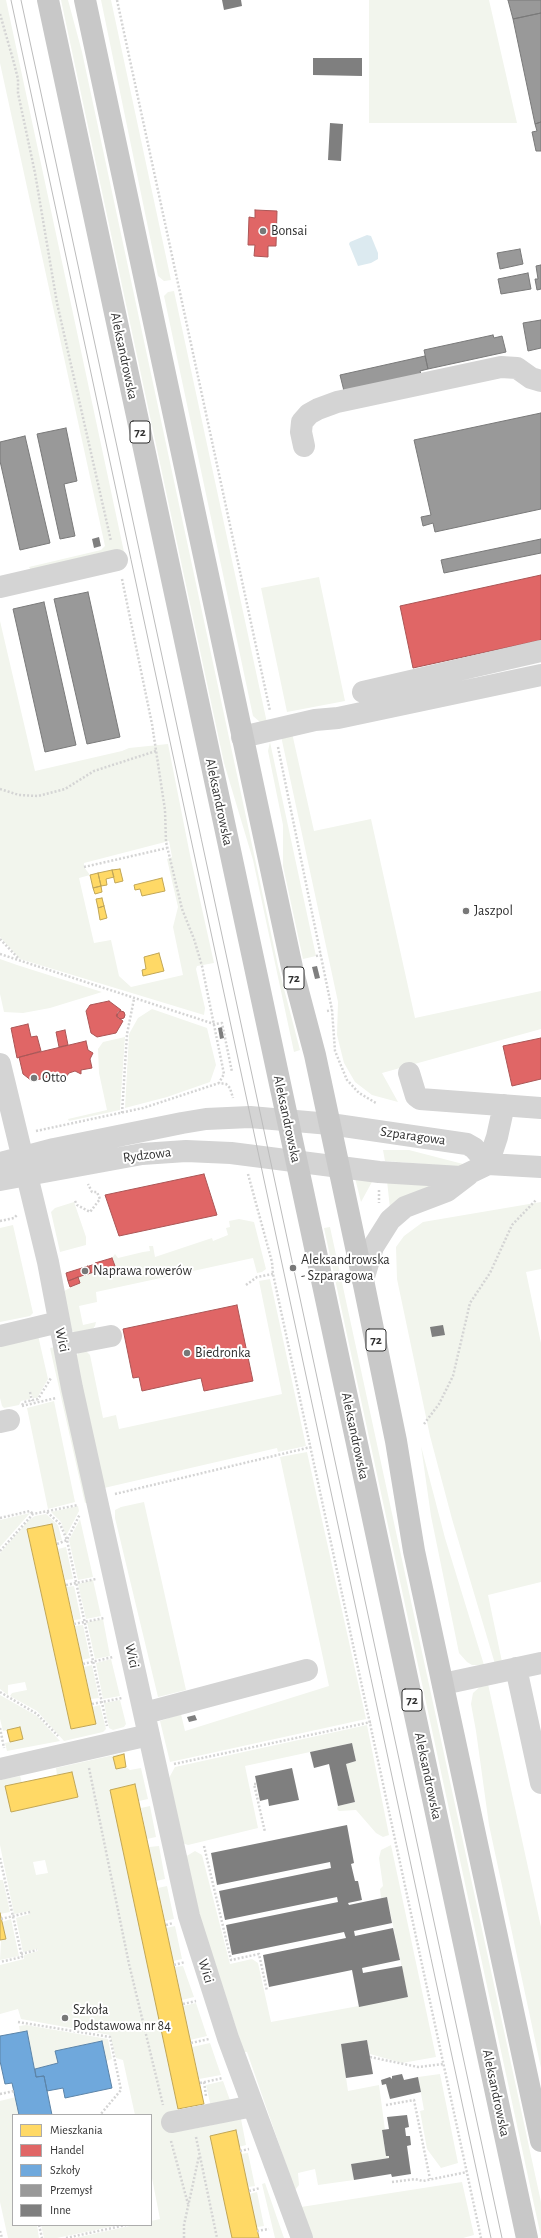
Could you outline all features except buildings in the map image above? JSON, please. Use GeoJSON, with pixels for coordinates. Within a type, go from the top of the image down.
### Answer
{"type":"FeatureCollection","features":[{"type":"Feature","properties":{"kind":"main road","name":"Aleksandrowska"},"geometry":{"type":"LineString","coordinates":[[48,0],[527,2238]]}},
{"type":"Feature","properties":{"kind":"main road","name":"72"},"geometry":{"type":"LineString","coordinates":[[85,0],[293,972],[315,1055],[330,1124],[396,1441],[414,1551],[541,2141]]}},
{"type":"Feature","properties":{"kind":"street"},"geometry":{"type":"LineString","coordinates":[[304,446],[301,432],[302,422],[314,412],[337,402],[501,367],[517,368],[531,378],[541,381]]}},
{"type":"Feature","properties":{"kind":"street"},"geometry":{"type":"LineString","coordinates":[[0,587],[117,560]]}},
{"type":"Feature","properties":{"kind":"street"},"geometry":{"type":"LineString","coordinates":[[364,692],[541,651]]}},
{"type":"Feature","properties":{"kind":"street"},"geometry":{"type":"LineString","coordinates":[[242,736],[315,720],[338,718],[541,675]]}},
{"type":"Feature","properties":{"kind":"street","name":"Wici"},"geometry":{"type":"LineString","coordinates":[[0,1064],[48,1262],[58,1322],[189,1916],[224,2024],[302,2238]]}},
{"type":"Feature","properties":{"kind":"street"},"geometry":{"type":"LineString","coordinates":[[409,1073],[416,1096],[420,1099],[477,1105],[504,1105],[541,1108]]}},
{"type":"Feature","properties":{"kind":"street"},"geometry":{"type":"LineString","coordinates":[[488,1164],[497,1137],[504,1105]]}},
{"type":"Feature","properties":{"kind":"street","name":"Rydzowa"},"geometry":{"type":"LineString","coordinates":[[0,1180],[25,1166],[206,1119],[250,1117],[288,1119],[330,1124]]}},
{"type":"Feature","properties":{"kind":"street","name":"Szparagowa"},"geometry":{"type":"LineString","coordinates":[[330,1124],[467,1144],[474,1148],[488,1164]]}},
{"type":"Feature","properties":{"kind":"street","name":"Rydzowa"},"geometry":{"type":"LineString","coordinates":[[0,1163],[25,1166],[163,1152],[217,1152],[339,1167]]}},
{"type":"Feature","properties":{"kind":"street"},"geometry":{"type":"LineString","coordinates":[[363,1280],[373,1247],[379,1234],[396,1213],[412,1202],[447,1190],[468,1175],[488,1164],[541,1167]]}},
{"type":"Feature","properties":{"kind":"street"},"geometry":{"type":"LineString","coordinates":[[339,1167],[461,1177],[468,1175]]}},
{"type":"Feature","properties":{"kind":"street"},"geometry":{"type":"LineString","coordinates":[[0,1336],[58,1322]]}},
{"type":"Feature","properties":{"kind":"street"},"geometry":{"type":"LineString","coordinates":[[64,1345],[111,1336]]}},
{"type":"Feature","properties":{"kind":"street"},"geometry":{"type":"LineString","coordinates":[[443,1684],[541,1663]]}},
{"type":"Feature","properties":{"kind":"street"},"geometry":{"type":"LineString","coordinates":[[516,1668],[541,1783]]}},
{"type":"Feature","properties":{"kind":"street"},"geometry":{"type":"LineString","coordinates":[[145,1713],[307,1670]]}},
{"type":"Feature","properties":{"kind":"street"},"geometry":{"type":"LineString","coordinates":[[0,1769],[149,1735]]}},
{"type":"Feature","properties":{"kind":"street"},"geometry":{"type":"LineString","coordinates":[[171,2128],[193,2118],[253,2106]]}},
{"type":"Feature","properties":{"kind":"path"},"geometry":{"type":"LineString","coordinates":[[117,0],[274,729],[321,955],[332,1010],[335,1051],[347,1080],[366,1098],[376,1103]]}},
{"type":"Feature","properties":{"kind":"path"},"geometry":{"type":"LineString","coordinates":[[0,14],[18,79],[18,93],[35,173],[57,303],[95,462],[108,527],[117,560],[147,695],[165,810],[167,848],[182,909],[200,959],[224,1074],[219,1083]]}},
{"type":"Feature","properties":{"kind":"path"},"geometry":{"type":"LineString","coordinates":[[0,789],[19,795],[38,796],[65,789],[94,771],[156,751]]}},
{"type":"Feature","properties":{"kind":"path"},"geometry":{"type":"LineString","coordinates":[[84,867],[167,848]]}},
{"type":"Feature","properties":{"kind":"path"},"geometry":{"type":"LineString","coordinates":[[0,939],[19,960]]}},
{"type":"Feature","properties":{"kind":"path"},"geometry":{"type":"LineString","coordinates":[[0,954],[214,1024],[222,1023],[232,1072]]}},
{"type":"Feature","properties":{"kind":"path"},"geometry":{"type":"LineString","coordinates":[[316,956],[321,955]]}},
{"type":"Feature","properties":{"kind":"path"},"geometry":{"type":"LineString","coordinates":[[122,1114],[127,1034],[134,999]]}},
{"type":"Feature","properties":{"kind":"path"},"geometry":{"type":"LineString","coordinates":[[327,1011],[332,1010]]}},
{"type":"Feature","properties":{"kind":"path"},"geometry":{"type":"LineString","coordinates":[[30,1132],[122,1114],[148,1107],[219,1083],[226,1084],[230,1088],[234,1102]]}},
{"type":"Feature","properties":{"kind":"path"},"geometry":{"type":"LineString","coordinates":[[247,1168],[272,1262],[273,1274],[371,1722],[481,2238]]}},
{"type":"Feature","properties":{"kind":"path"},"geometry":{"type":"LineString","coordinates":[[75,1201],[77,1206],[90,1212],[100,1200],[98,1192],[92,1192],[88,1184]]}},
{"type":"Feature","properties":{"kind":"path"},"geometry":{"type":"LineString","coordinates":[[374,1207],[380,1206],[380,1187]]}},
{"type":"Feature","properties":{"kind":"path"},"geometry":{"type":"LineString","coordinates":[[424,1424],[439,1404],[453,1376],[470,1303],[490,1273],[512,1225],[536,1200]]}},
{"type":"Feature","properties":{"kind":"path"},"geometry":{"type":"LineString","coordinates":[[246,1285],[257,1277],[273,1274]]}},
{"type":"Feature","properties":{"kind":"path"},"geometry":{"type":"LineString","coordinates":[[52,1376],[38,1399],[24,1402],[22,1406],[57,1398]]}},
{"type":"Feature","properties":{"kind":"path"},"geometry":{"type":"LineString","coordinates":[[30,1392],[32,1401]]}},
{"type":"Feature","properties":{"kind":"path"},"geometry":{"type":"LineString","coordinates":[[0,1551],[33,1514],[91,1503],[97,1498],[311,1447]]}},
{"type":"Feature","properties":{"kind":"path"},"geometry":{"type":"LineString","coordinates":[[0,1518],[30,1511],[33,1514]]}},
{"type":"Feature","properties":{"kind":"path"},"geometry":{"type":"LineString","coordinates":[[47,1511],[60,1524],[67,1540],[111,1744]]}},
{"type":"Feature","properties":{"kind":"path"},"geometry":{"type":"LineString","coordinates":[[57,1544],[67,1540],[81,1512]]}},
{"type":"Feature","properties":{"kind":"path"},"geometry":{"type":"LineString","coordinates":[[66,1585],[96,1579]]}},
{"type":"Feature","properties":{"kind":"path"},"geometry":{"type":"LineString","coordinates":[[74,1624],[105,1618]]}},
{"type":"Feature","properties":{"kind":"path"},"geometry":{"type":"LineString","coordinates":[[83,1664],[114,1657]]}},
{"type":"Feature","properties":{"kind":"path"},"geometry":{"type":"LineString","coordinates":[[0,1692],[37,1714],[62,1740]]}},
{"type":"Feature","properties":{"kind":"path"},"geometry":{"type":"LineString","coordinates":[[92,1704],[123,1698]]}},
{"type":"Feature","properties":{"kind":"path"},"geometry":{"type":"LineString","coordinates":[[156,1768],[371,1722]]}},
{"type":"Feature","properties":{"kind":"path"},"geometry":{"type":"LineString","coordinates":[[0,1747],[4,1746]]}},
{"type":"Feature","properties":{"kind":"path"},"geometry":{"type":"LineString","coordinates":[[86,1750],[129,1964],[163,2107],[170,2113],[171,2128],[188,2204]]}},
{"type":"Feature","properties":{"kind":"path"},"geometry":{"type":"LineString","coordinates":[[256,1784],[254,1784],[266,1832]]}},
{"type":"Feature","properties":{"kind":"path"},"geometry":{"type":"LineString","coordinates":[[204,1846],[231,1960],[259,1954],[267,1991]]}},
{"type":"Feature","properties":{"kind":"path"},"geometry":{"type":"LineString","coordinates":[[0,1858],[22,1957],[0,1962]]}},
{"type":"Feature","properties":{"kind":"path"},"geometry":{"type":"LineString","coordinates":[[1,1919],[30,1912]]}},
{"type":"Feature","properties":{"kind":"path"},"geometry":{"type":"LineString","coordinates":[[21,1954],[37,1950]]}},
{"type":"Feature","properties":{"kind":"path"},"geometry":{"type":"LineString","coordinates":[[174,1965],[186,1962]]}},
{"type":"Feature","properties":{"kind":"path"},"geometry":{"type":"LineString","coordinates":[[183,2004],[199,2000]]}},
{"type":"Feature","properties":{"kind":"path"},"geometry":{"type":"LineString","coordinates":[[18,2022],[110,2038],[121,2090],[101,2114]]}},
{"type":"Feature","properties":{"kind":"path"},"geometry":{"type":"LineString","coordinates":[[191,2043],[212,2039]]}},
{"type":"Feature","properties":{"kind":"path"},"geometry":{"type":"LineString","coordinates":[[370,2057],[418,2068],[443,2064]]}},
{"type":"Feature","properties":{"kind":"path"},"geometry":{"type":"LineString","coordinates":[[200,2084],[227,2078]]}},
{"type":"Feature","properties":{"kind":"path"},"geometry":{"type":"LineString","coordinates":[[0,2094],[14,2091]]}},
{"type":"Feature","properties":{"kind":"path"},"geometry":{"type":"LineString","coordinates":[[386,2105],[414,2100],[430,2179]]}},
{"type":"Feature","properties":{"kind":"path"},"geometry":{"type":"LineString","coordinates":[[193,2118],[217,2238]]}},
{"type":"Feature","properties":{"kind":"path"},"geometry":{"type":"LineString","coordinates":[[240,2151],[252,2148]]}},
{"type":"Feature","properties":{"kind":"path"},"geometry":{"type":"LineString","coordinates":[[184,2238],[184,2225],[188,2204],[200,2155]]}},
{"type":"Feature","properties":{"kind":"path"},"geometry":{"type":"LineString","coordinates":[[392,2182],[430,2179],[467,2172]]}},
{"type":"Feature","properties":{"kind":"path"},"geometry":{"type":"LineString","coordinates":[[249,2191],[260,2188]]}},
{"type":"Feature","properties":{"kind":"path"},"geometry":{"type":"LineString","coordinates":[[39,2226],[42,2238]]}},
{"type":"Feature","properties":{"kind":"path"},"geometry":{"type":"LineString","coordinates":[[66,2238],[121,2226]]}},
{"type":"Feature","properties":{"kind":"path"},"geometry":{"type":"LineString","coordinates":[[257,2231],[269,2229]]}},
{"type":"Feature","properties":{"kind":"path"},"geometry":{"type":"LineString","coordinates":[[0,2230],[2,2238]]}},
{"type":"Feature","properties":{"kind":"shaded area"},"geometry":{"type":"Polygon","coordinates":[[[0,0],[6,0],[124,552],[33,574],[29,567],[101,550],[105,546],[0,63],[0,0]]]}},
{"type":"Feature","properties":{"kind":"shaded area"},"geometry":{"type":"Polygon","coordinates":[[[61,0],[68,0],[82,52],[278,966],[300,1050],[294,1052],[253,860],[224,763],[61,0]]]}},
{"type":"Feature","properties":{"kind":"shaded area"},"geometry":{"type":"Polygon","coordinates":[[[101,0],[111,0],[171,280],[164,281],[158,276],[101,0]]]}},
{"type":"Feature","properties":{"kind":"shaded area"},"geometry":{"type":"Polygon","coordinates":[[[369,0],[489,0],[517,123],[369,123],[369,0]]]}},
{"type":"Feature","properties":{"kind":"shaded area"},"geometry":{"type":"Polygon","coordinates":[[[367,235],[371,236],[378,253],[378,259],[371,263],[358,266],[349,244],[350,242],[367,235]]]}},
{"type":"Feature","properties":{"kind":"shaded area"},"geometry":{"type":"Polygon","coordinates":[[[174,291],[267,723],[260,722],[253,716],[164,296],[168,292],[174,291]]]}},
{"type":"Feature","properties":{"kind":"shaded area"},"geometry":{"type":"Polygon","coordinates":[[[319,577],[345,701],[287,712],[261,588],[319,577]]]}},
{"type":"Feature","properties":{"kind":"shaded area"},"geometry":{"type":"Polygon","coordinates":[[[0,621],[35,771],[122,751],[129,748],[168,744],[190,855],[214,963],[197,966],[196,969],[205,1008],[204,1015],[20,959],[0,937],[0,621]],[[169,841],[84,863],[84,867],[90,875],[79,878],[94,943],[111,940],[119,976],[131,987],[183,975],[173,927],[178,907],[167,859],[172,857],[169,841]]]}},
{"type":"Feature","properties":{"kind":"shaded area"},"geometry":{"type":"Polygon","coordinates":[[[292,733],[314,831],[371,819],[415,1018],[541,991],[541,1029],[382,1073],[398,1102],[372,1095],[355,1082],[344,1063],[337,1035],[338,1002],[281,736],[292,733]]]}},
{"type":"Feature","properties":{"kind":"shaded area"},"geometry":{"type":"Polygon","coordinates":[[[270,742],[316,956],[303,959],[283,866],[283,825],[268,751],[270,742]]]}},
{"type":"Feature","properties":{"kind":"shaded area"},"geometry":{"type":"Polygon","coordinates":[[[0,959],[102,992],[50,1008],[23,1013],[4,1012],[0,994],[0,959]]]}},
{"type":"Feature","properties":{"kind":"shaded area"},"geometry":{"type":"Polygon","coordinates":[[[152,1009],[207,1028],[216,1065],[210,1082],[167,1097],[125,1108],[129,1034],[138,1018],[152,1009]]]}},
{"type":"Feature","properties":{"kind":"shaded area"},"geometry":{"type":"Polygon","coordinates":[[[125,1037],[120,1110],[69,1121],[68,1119],[107,1110],[99,1073],[98,1049],[103,1042],[125,1037]]]}},
{"type":"Feature","properties":{"kind":"shaded area"},"geometry":{"type":"Polygon","coordinates":[[[383,1150],[409,1150],[463,1164],[463,1167],[385,1161],[383,1150]]]}},
{"type":"Feature","properties":{"kind":"shaded area"},"geometry":{"type":"Polygon","coordinates":[[[355,1178],[373,1180],[361,1202],[355,1178]]]}},
{"type":"Feature","properties":{"kind":"shaded area"},"geometry":{"type":"Polygon","coordinates":[[[387,1181],[444,1186],[390,1208],[387,1181]]]}},
{"type":"Feature","properties":{"kind":"shaded area"},"geometry":{"type":"Polygon","coordinates":[[[74,1202],[86,1237],[86,1245],[60,1252],[51,1212],[55,1208],[74,1202]]]}},
{"type":"Feature","properties":{"kind":"shaded area"},"geometry":{"type":"Polygon","coordinates":[[[541,1202],[541,1269],[526,1272],[541,1343],[541,1582],[488,1595],[502,1662],[495,1664],[452,1519],[430,1436],[397,1279],[396,1247],[404,1236],[423,1222],[541,1202]]]}},
{"type":"Feature","properties":{"kind":"shaded area"},"geometry":{"type":"Polygon","coordinates":[[[239,1219],[254,1222],[266,1269],[262,1272],[257,1273],[253,1258],[96,1292],[97,1302],[79,1306],[83,1325],[96,1322],[92,1330],[75,1333],[69,1328],[62,1292],[80,1283],[78,1277],[115,1266],[112,1258],[115,1254],[118,1258],[150,1251],[149,1246],[153,1246],[155,1257],[212,1238],[213,1241],[228,1235],[226,1228],[230,1227],[229,1221],[239,1219]]]}},
{"type":"Feature","properties":{"kind":"shaded area"},"geometry":{"type":"Polygon","coordinates":[[[13,1225],[33,1313],[30,1316],[0,1322],[0,1228],[13,1225]]]}},
{"type":"Feature","properties":{"kind":"shaded area"},"geometry":{"type":"Polygon","coordinates":[[[330,1227],[541,2202],[541,2237],[324,1228],[330,1227]]]}},
{"type":"Feature","properties":{"kind":"shaded area"},"geometry":{"type":"Polygon","coordinates":[[[270,1279],[306,1446],[278,1452],[277,1448],[104,1488],[75,1358],[79,1352],[86,1351],[90,1355],[103,1418],[116,1415],[119,1429],[282,1394],[259,1281],[270,1279]]]}},
{"type":"Feature","properties":{"kind":"shaded area"},"geometry":{"type":"Polygon","coordinates":[[[37,1331],[48,1379],[37,1398],[33,1398],[32,1395],[30,1395],[30,1399],[21,1401],[19,1405],[4,1408],[0,1398],[0,1343],[37,1331]]]}},
{"type":"Feature","properties":{"kind":"shaded area"},"geometry":{"type":"Polygon","coordinates":[[[55,1347],[89,1502],[85,1503],[50,1348],[55,1347]]]}},
{"type":"Feature","properties":{"kind":"shaded area"},"geometry":{"type":"Polygon","coordinates":[[[54,1401],[75,1502],[48,1509],[27,1408],[54,1401]]]}},
{"type":"Feature","properties":{"kind":"shaded area"},"geometry":{"type":"Polygon","coordinates":[[[421,1446],[445,1538],[484,1665],[472,1665],[459,1653],[431,1516],[421,1446]]]}},
{"type":"Feature","properties":{"kind":"shaded area"},"geometry":{"type":"Polygon","coordinates":[[[307,1452],[366,1719],[170,1762],[160,1721],[181,1714],[185,1731],[329,1686],[280,1457],[307,1452]]]}},
{"type":"Feature","properties":{"kind":"shaded area"},"geometry":{"type":"Polygon","coordinates":[[[144,1502],[186,1690],[158,1697],[115,1518],[115,1510],[121,1507],[144,1502]]]}},
{"type":"Feature","properties":{"kind":"shaded area"},"geometry":{"type":"Polygon","coordinates":[[[78,1506],[79,1511],[66,1536],[61,1522],[51,1512],[78,1506]]]}},
{"type":"Feature","properties":{"kind":"shaded area"},"geometry":{"type":"Polygon","coordinates":[[[30,1513],[0,1547],[0,1520],[30,1513]]]}},
{"type":"Feature","properties":{"kind":"shaded area"},"geometry":{"type":"Polygon","coordinates":[[[46,1514],[58,1525],[62,1540],[56,1541],[52,1524],[27,1530],[71,1729],[96,1724],[92,1707],[100,1705],[106,1729],[103,1732],[64,1741],[37,1711],[10,1696],[12,1693],[27,1690],[25,1682],[8,1685],[8,1695],[0,1689],[0,1553],[29,1520],[35,1516],[46,1514]]]}},
{"type":"Feature","properties":{"kind":"shaded area"},"geometry":{"type":"Polygon","coordinates":[[[80,1519],[93,1577],[78,1580],[69,1540],[80,1519]]]}},
{"type":"Feature","properties":{"kind":"shaded area"},"geometry":{"type":"Polygon","coordinates":[[[66,1547],[73,1579],[65,1580],[58,1549],[66,1547]]]}},
{"type":"Feature","properties":{"kind":"shaded area"},"geometry":{"type":"Polygon","coordinates":[[[93,1580],[101,1616],[86,1619],[78,1584],[93,1580]]]}},
{"type":"Feature","properties":{"kind":"shaded area"},"geometry":{"type":"Polygon","coordinates":[[[74,1586],[81,1619],[74,1620],[66,1587],[74,1586]]]}},
{"type":"Feature","properties":{"kind":"shaded area"},"geometry":{"type":"Polygon","coordinates":[[[103,1619],[110,1656],[95,1659],[87,1622],[103,1619]]]}},
{"type":"Feature","properties":{"kind":"shaded area"},"geometry":{"type":"Polygon","coordinates":[[[83,1625],[90,1658],[82,1660],[75,1626],[83,1625]]]}},
{"type":"Feature","properties":{"kind":"shaded area"},"geometry":{"type":"Polygon","coordinates":[[[111,1659],[120,1696],[103,1699],[96,1663],[111,1659]]]}},
{"type":"Feature","properties":{"kind":"shaded area"},"geometry":{"type":"Polygon","coordinates":[[[92,1665],[99,1698],[91,1699],[84,1667],[92,1665]]]}},
{"type":"Feature","properties":{"kind":"shaded area"},"geometry":{"type":"Polygon","coordinates":[[[488,1684],[541,1927],[541,2068],[489,1825],[471,1704],[473,1693],[482,1685],[488,1684]]]}},
{"type":"Feature","properties":{"kind":"shaded area"},"geometry":{"type":"Polygon","coordinates":[[[0,1695],[37,1716],[60,1741],[7,1751],[5,1743],[23,1739],[20,1727],[3,1731],[0,1719],[0,1695]]]}},
{"type":"Feature","properties":{"kind":"shaded area"},"geometry":{"type":"Polygon","coordinates":[[[120,1700],[126,1724],[124,1727],[113,1730],[109,1728],[104,1703],[120,1700]]]}},
{"type":"Feature","properties":{"kind":"shaded area"},"geometry":{"type":"Polygon","coordinates":[[[367,1725],[389,1835],[383,1837],[376,1833],[356,1810],[339,1811],[337,1809],[338,1806],[355,1802],[346,1764],[356,1761],[352,1743],[245,1766],[258,1828],[188,1845],[182,1843],[169,1778],[175,1767],[367,1725]]]}},
{"type":"Feature","properties":{"kind":"shaded area"},"geometry":{"type":"Polygon","coordinates":[[[123,1753],[124,1754],[113,1757],[116,1769],[126,1767],[130,1770],[141,1768],[148,1799],[139,1801],[135,1784],[110,1790],[178,2109],[181,2114],[182,2131],[241,2119],[246,2145],[239,2147],[236,2130],[210,2136],[232,2238],[75,2238],[129,2226],[152,2226],[152,2221],[160,2219],[152,2178],[152,2114],[135,2114],[123,2060],[116,2058],[110,2035],[21,2019],[18,2009],[0,2014],[0,1965],[24,1959],[24,1955],[38,1951],[37,1949],[23,1952],[16,1918],[30,1914],[30,1911],[14,1914],[0,1845],[0,1780],[20,1776],[22,1783],[11,1812],[78,1797],[72,1772],[57,1775],[56,1768],[123,1753]],[[45,1860],[33,1862],[36,1875],[48,1873],[45,1860]]]}},
{"type":"Feature","properties":{"kind":"shaded area"},"geometry":{"type":"Polygon","coordinates":[[[150,1806],[156,1837],[147,1839],[141,1808],[150,1806]]]}},
{"type":"Feature","properties":{"kind":"shaded area"},"geometry":{"type":"Polygon","coordinates":[[[391,1845],[436,2057],[402,2063],[370,2054],[367,2040],[341,2044],[348,2091],[379,2085],[385,2130],[382,2131],[386,2156],[389,2156],[389,2158],[351,2164],[354,2180],[318,2185],[315,2169],[298,2173],[299,2185],[295,2190],[247,2052],[244,2052],[199,1914],[185,1857],[195,1851],[202,1855],[230,1964],[252,1959],[258,1963],[271,2022],[408,1997],[387,1897],[381,1898],[380,1889],[383,1886],[379,1858],[381,1850],[391,1845]]]}},
{"type":"Feature","properties":{"kind":"shaded area"},"geometry":{"type":"Polygon","coordinates":[[[159,1846],[165,1879],[156,1881],[149,1847],[159,1846]]]}},
{"type":"Feature","properties":{"kind":"shaded area"},"geometry":{"type":"Polygon","coordinates":[[[0,1880],[3,1880],[10,1912],[0,1914],[0,1880]]]}},
{"type":"Feature","properties":{"kind":"shaded area"},"geometry":{"type":"Polygon","coordinates":[[[167,1886],[174,1919],[165,1921],[158,1888],[167,1886]]]}},
{"type":"Feature","properties":{"kind":"shaded area"},"geometry":{"type":"Polygon","coordinates":[[[11,1919],[19,1956],[0,1960],[2,1922],[11,1919]]]}},
{"type":"Feature","properties":{"kind":"shaded area"},"geometry":{"type":"Polygon","coordinates":[[[175,1926],[182,1959],[173,1961],[166,1928],[175,1926]]]}},
{"type":"Feature","properties":{"kind":"shaded area"},"geometry":{"type":"Polygon","coordinates":[[[183,1966],[194,1997],[182,2000],[175,1967],[183,1966]]]}},
{"type":"Feature","properties":{"kind":"shaded area"},"geometry":{"type":"Polygon","coordinates":[[[196,2003],[207,2036],[190,2040],[183,2006],[196,2003]]]}},
{"type":"Feature","properties":{"kind":"shaded area"},"geometry":{"type":"Polygon","coordinates":[[[26,2025],[108,2039],[112,2059],[106,2061],[101,2041],[56,2051],[58,2063],[35,2069],[27,2031],[20,2032],[19,2026],[26,2025]]]}},
{"type":"Feature","properties":{"kind":"shaded area"},"geometry":{"type":"Polygon","coordinates":[[[210,2043],[221,2075],[199,2079],[192,2047],[210,2043]]]}},
{"type":"Feature","properties":{"kind":"shaded area"},"geometry":{"type":"Polygon","coordinates":[[[440,2074],[458,2163],[441,2168],[427,2149],[420,2111],[424,2110],[418,2077],[440,2074]]]}},
{"type":"Feature","properties":{"kind":"shaded area"},"geometry":{"type":"Polygon","coordinates":[[[223,2081],[231,2103],[211,2107],[206,2085],[223,2081]]]}},
{"type":"Feature","properties":{"kind":"shaded area"},"geometry":{"type":"Polygon","coordinates":[[[16,2097],[19,2114],[12,2114],[12,2226],[37,2226],[39,2238],[8,2238],[0,2202],[0,2101],[16,2097]]]}},
{"type":"Feature","properties":{"kind":"shaded area"},"geometry":{"type":"Polygon","coordinates":[[[248,2153],[255,2186],[248,2187],[241,2154],[248,2153]]]}},
{"type":"Feature","properties":{"kind":"shaded area"},"geometry":{"type":"Polygon","coordinates":[[[462,2182],[474,2235],[463,2238],[311,2238],[301,2207],[462,2182]]]}},
{"type":"Feature","properties":{"kind":"shaded area"},"geometry":{"type":"Polygon","coordinates":[[[265,2183],[284,2238],[275,2238],[262,2184],[265,2183]]]}},
{"type":"Feature","properties":{"kind":"shaded area"},"geometry":{"type":"Polygon","coordinates":[[[257,2192],[264,2226],[257,2227],[249,2194],[257,2192]]]}},
{"type":"Feature","properties":{"kind":"shaded area"},"geometry":{"type":"Polygon","coordinates":[[[41,2226],[114,2226],[57,2238],[44,2238],[41,2226]]]}},
{"type":"Feature","properties":{"kind":"tram line"},"geometry":{"type":"LineString","coordinates":[[11,0],[491,2238]]}},
{"type":"Feature","properties":{"kind":"tram line"},"geometry":{"type":"LineString","coordinates":[[21,0],[502,2238]]}},
{"type":"Feature","properties":{"kind":"place","name":"Bonsai"},"geometry":{"type":"Point","coordinates":[263,231]}},
{"type":"Feature","properties":{"kind":"place","name":"Jaszpol"},"geometry":{"type":"Point","coordinates":[466,911]}},
{"type":"Feature","properties":{"kind":"place","name":"Otto"},"geometry":{"type":"Point","coordinates":[34,1078]}},
{"type":"Feature","properties":{"kind":"place","name":"Aleksandrowska - Szparagowa"},"geometry":{"type":"Point","coordinates":[293,1268]}},
{"type":"Feature","properties":{"kind":"place","name":"Naprawa rowerów"},"geometry":{"type":"Point","coordinates":[85,1271]}},
{"type":"Feature","properties":{"kind":"place","name":"Biedronka"},"geometry":{"type":"Point","coordinates":[187,1353]}},
{"type":"Feature","properties":{"kind":"place","name":"Szkoła Podstawowa nr 84"},"geometry":{"type":"Point","coordinates":[65,2018]}}]}
